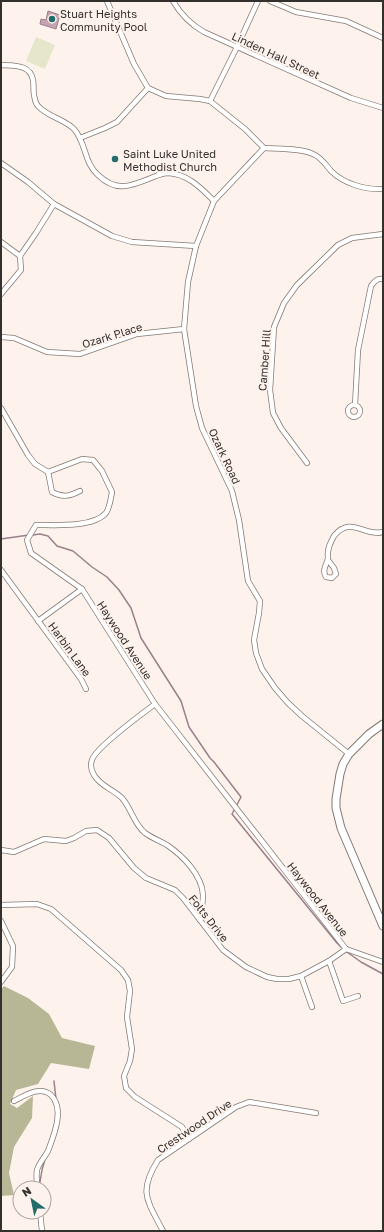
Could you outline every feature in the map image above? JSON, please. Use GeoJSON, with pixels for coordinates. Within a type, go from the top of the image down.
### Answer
{"type":"FeatureCollection","features":[{"type":"Feature","properties":{"kind":"main road"},"geometry":{"type":"LineString","coordinates":[[383,724],[369,734],[348,754],[343,764],[338,782],[336,799],[341,828],[383,926]]}},
{"type":"Feature","properties":{"kind":"street"},"geometry":{"type":"LineString","coordinates":[[107,1],[134,64],[148,88],[166,96],[210,101],[244,129],[264,148],[308,151],[316,155],[332,172],[343,180],[363,188],[383,189]]}},
{"type":"Feature","properties":{"kind":"street","name":"Linden Hall Street"},"geometry":{"type":"LineString","coordinates":[[173,1],[181,14],[195,27],[351,98],[383,108]]}},
{"type":"Feature","properties":{"kind":"street"},"geometry":{"type":"LineString","coordinates":[[210,101],[258,1]]}},
{"type":"Feature","properties":{"kind":"street"},"geometry":{"type":"LineString","coordinates":[[270,1],[296,12],[346,21],[383,38]]}},
{"type":"Feature","properties":{"kind":"street"},"geometry":{"type":"LineString","coordinates":[[1,65],[21,66],[32,74],[34,80],[33,92],[38,106],[45,112],[74,129],[80,138],[89,161],[96,173],[110,185],[124,186],[136,184],[166,173],[174,174],[188,179],[197,185],[214,201]]}},
{"type":"Feature","properties":{"kind":"street"},"geometry":{"type":"LineString","coordinates":[[80,138],[117,122],[148,88]]}},
{"type":"Feature","properties":{"kind":"street","name":"Ozark Road"},"geometry":{"type":"LineString","coordinates":[[264,148],[214,201],[196,246],[188,282],[184,329],[196,406],[202,428],[232,491],[239,520],[248,581],[260,601],[254,640],[256,653],[262,669],[275,688],[302,716],[348,754]]}},
{"type":"Feature","properties":{"kind":"street"},"geometry":{"type":"LineString","coordinates":[[1,163],[28,182],[54,204],[112,236],[132,242],[196,246]]}},
{"type":"Feature","properties":{"kind":"street"},"geometry":{"type":"LineString","coordinates":[[1,294],[21,270],[20,256],[54,204]]}},
{"type":"Feature","properties":{"kind":"street","name":"Camber Hill"},"geometry":{"type":"LineString","coordinates":[[307,463],[281,428],[273,414],[270,390],[274,327],[284,303],[297,285],[338,245],[352,238],[383,234]]}},
{"type":"Feature","properties":{"kind":"street"},"geometry":{"type":"LineString","coordinates":[[1,242],[20,256]]}},
{"type":"Feature","properties":{"kind":"street"},"geometry":{"type":"LineString","coordinates":[[355,405],[358,350],[371,286],[380,278],[383,279]]}},
{"type":"Feature","properties":{"kind":"street","name":"Ozark Place"},"geometry":{"type":"LineString","coordinates":[[1,337],[14,338],[47,352],[80,354],[137,334],[184,329]]}},
{"type":"Feature","properties":{"kind":"street"},"geometry":{"type":"LineString","coordinates":[[1,408],[28,455],[35,464],[48,472],[52,492],[59,496],[70,496],[80,491]]}},
{"type":"Feature","properties":{"kind":"street","name":"Haywood Avenue"},"geometry":{"type":"LineString","coordinates":[[48,472],[82,459],[93,460],[102,472],[112,492],[106,513],[92,522],[67,525],[36,525],[26,540],[31,553],[82,589],[155,704],[346,949],[383,962]]}},
{"type":"Feature","properties":{"kind":"street"},"geometry":{"type":"LineString","coordinates":[[328,560],[329,544],[340,530],[347,527],[353,527],[377,533],[383,532]]}},
{"type":"Feature","properties":{"kind":"street","name":"Harbin Lane"},"geometry":{"type":"LineString","coordinates":[[1,570],[82,678],[86,689]]}},
{"type":"Feature","properties":{"kind":"street"},"geometry":{"type":"LineString","coordinates":[[38,621],[82,589]]}},
{"type":"Feature","properties":{"kind":"street"},"geometry":{"type":"LineString","coordinates":[[155,704],[109,740],[92,759],[91,768],[94,776],[99,781],[117,793],[123,800],[138,824],[146,833],[176,852],[189,865],[199,880],[203,895],[200,920]]}},
{"type":"Feature","properties":{"kind":"street","name":"Folts Drive"},"geometry":{"type":"LineString","coordinates":[[1,850],[14,852],[44,839],[66,841],[86,831],[97,830],[109,838],[134,868],[146,878],[175,890],[183,898],[223,950],[246,967],[267,977],[289,979],[301,976],[329,961],[346,949]]}},
{"type":"Feature","properties":{"kind":"street"},"geometry":{"type":"LineString","coordinates":[[1,904],[37,904],[51,909],[121,970],[128,980],[130,991],[128,1017],[132,1049],[130,1061],[124,1076],[126,1088],[135,1097],[182,1127],[189,1139]]}},
{"type":"Feature","properties":{"kind":"street"},"geometry":{"type":"LineString","coordinates":[[1,920],[13,946],[12,967],[1,982]]}},
{"type":"Feature","properties":{"kind":"street"},"geometry":{"type":"LineString","coordinates":[[329,961],[343,1002],[358,996]]}},
{"type":"Feature","properties":{"kind":"street"},"geometry":{"type":"LineString","coordinates":[[301,976],[312,1007]]}},
{"type":"Feature","properties":{"kind":"street"},"geometry":{"type":"LineString","coordinates":[[14,1101],[29,1093],[44,1092],[50,1094],[54,1099],[57,1108],[56,1126],[47,1151],[37,1169],[37,1180]]}},
{"type":"Feature","properties":{"kind":"street","name":"Crestwood Drive"},"geometry":{"type":"LineString","coordinates":[[163,1231],[152,1210],[147,1196],[146,1186],[151,1172],[158,1160],[236,1107],[249,1102],[316,1113]]}},
{"type":"Feature","properties":{"kind":"street"},"geometry":{"type":"LineString","coordinates":[[41,1220],[42,1231]]}},
{"type":"Feature","properties":{"kind":"green space"},"geometry":{"type":"Polygon","coordinates":[[[36,37],[55,45],[45,69],[26,61],[36,37]]]}},
{"type":"Feature","properties":{"kind":"green space"},"geometry":{"type":"Polygon","coordinates":[[[4,986],[28,998],[49,1014],[62,1038],[95,1046],[89,1069],[51,1063],[38,1084],[16,1090],[10,1104],[17,1108],[33,1096],[32,1118],[14,1147],[9,1173],[12,1186],[12,1195],[1,1196],[1,989],[4,986]]]}},
{"type":"Feature","properties":{"kind":"shaded area","name":"Stuart Heights Community Pool"},"geometry":{"type":"Polygon","coordinates":[[[48,11],[60,15],[56,29],[40,24],[41,19],[46,20],[48,11]]]}},
{"type":"Feature","properties":{"kind":"waterway"},"geometry":{"type":"LineString","coordinates":[[33,535],[40,534],[48,536],[57,546],[73,551],[107,577],[119,590],[131,608],[141,638],[181,701],[189,727],[210,758],[241,797],[232,814],[341,947]]}},
{"type":"Feature","properties":{"kind":"waterway"},"geometry":{"type":"LineString","coordinates":[[1,539],[29,535]]}},
{"type":"Feature","properties":{"kind":"waterway"},"geometry":{"type":"LineString","coordinates":[[347,952],[361,962],[383,974]]}},
{"type":"Feature","properties":{"kind":"waterway"},"geometry":{"type":"LineString","coordinates":[[54,1081],[56,1099]]}},
{"type":"Feature","properties":{"kind":"waterway"},"geometry":{"type":"LineString","coordinates":[[40,1180],[45,1159]]}},
{"type":"Feature","properties":{"kind":"place","name":"Stuart Heights Community Pool"},"geometry":{"type":"Point","coordinates":[52,19]}},
{"type":"Feature","properties":{"kind":"place","name":"Saint Luke United Methodist Church"},"geometry":{"type":"Point","coordinates":[115,159]}}]}
